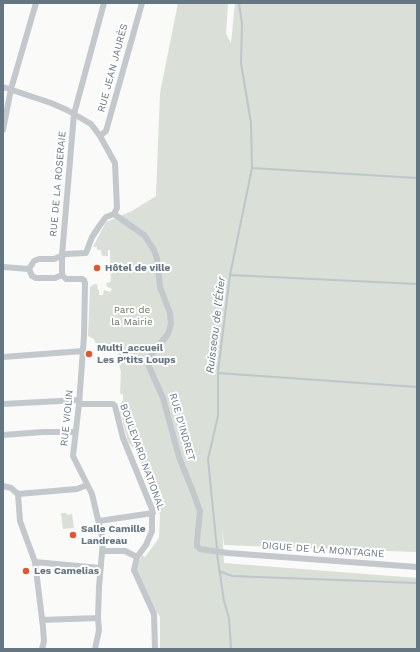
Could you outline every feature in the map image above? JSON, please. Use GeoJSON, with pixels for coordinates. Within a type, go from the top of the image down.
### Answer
{"type":"FeatureCollection","features":[{"type":"Feature","properties":{"kind":"street"},"geometry":{"type":"LineString","coordinates":[[3,130],[11,89],[36,3]]}},
{"type":"Feature","properties":{"kind":"street","name":"RUE DE LA ROSERAIE"},"geometry":{"type":"LineString","coordinates":[[62,275],[62,255],[74,114],[104,3]]}},
{"type":"Feature","properties":{"kind":"street","name":"RUE JEAN JAURÈS"},"geometry":{"type":"LineString","coordinates":[[100,136],[106,131],[142,3]]}},
{"type":"Feature","properties":{"kind":"street"},"geometry":{"type":"LineString","coordinates":[[3,87],[51,103],[67,110],[91,124],[100,136],[116,168],[117,208],[114,214],[106,217],[100,225],[92,237],[86,253],[62,255],[54,259],[36,260],[29,269]]}},
{"type":"Feature","properties":{"kind":"street","name":"RUE D'INDRET"},"geometry":{"type":"LineString","coordinates":[[114,214],[144,235],[154,250],[157,259],[160,287],[170,313],[171,324],[168,334],[150,357],[148,364],[163,398],[179,457],[200,511],[197,546],[200,550],[228,553]]}},
{"type":"Feature","properties":{"kind":"street"},"geometry":{"type":"LineString","coordinates":[[3,267],[29,269]]}},
{"type":"Feature","properties":{"kind":"street"},"geometry":{"type":"LineString","coordinates":[[29,269],[32,276],[36,278],[54,278],[62,275]]}},
{"type":"Feature","properties":{"kind":"street","name":"RUE VIOLIN"},"geometry":{"type":"LineString","coordinates":[[62,275],[66,279],[83,280],[85,284],[83,351],[73,456],[92,494],[103,541],[100,568],[98,618],[100,630],[95,649]]}},
{"type":"Feature","properties":{"kind":"street"},"geometry":{"type":"LineString","coordinates":[[3,357],[83,351]]}},
{"type":"Feature","properties":{"kind":"street"},"geometry":{"type":"LineString","coordinates":[[3,404],[79,402]]}},
{"type":"Feature","properties":{"kind":"street","name":"BOULEVARD NATIONAL"},"geometry":{"type":"LineString","coordinates":[[79,402],[113,404],[115,406],[123,438],[153,513],[151,535],[137,558]]}},
{"type":"Feature","properties":{"kind":"street"},"geometry":{"type":"LineString","coordinates":[[3,435],[43,432],[75,432]]}},
{"type":"Feature","properties":{"kind":"street"},"geometry":{"type":"LineString","coordinates":[[3,486],[11,488],[18,494],[20,521],[35,562],[44,641],[42,649]]}},
{"type":"Feature","properties":{"kind":"street"},"geometry":{"type":"LineString","coordinates":[[18,494],[76,490],[87,486]]}},
{"type":"Feature","properties":{"kind":"street"},"geometry":{"type":"LineString","coordinates":[[99,521],[153,513]]}},
{"type":"Feature","properties":{"kind":"street"},"geometry":{"type":"LineString","coordinates":[[102,551],[125,551],[137,558],[134,570],[150,602],[155,619],[155,649]]}},
{"type":"Feature","properties":{"kind":"street","name":"DIGUE DE LA MONTAGNE"},"geometry":{"type":"LineString","coordinates":[[228,553],[417,567]]}},
{"type":"Feature","properties":{"kind":"street"},"geometry":{"type":"LineString","coordinates":[[35,562],[100,568]]}},
{"type":"Feature","properties":{"kind":"street"},"geometry":{"type":"LineString","coordinates":[[42,620],[98,618]]}},
{"type":"Feature","properties":{"kind":"green space","name":"Parc de la Mairie"},"geometry":{"type":"Polygon","coordinates":[[[178,3],[228,3],[226,34],[231,43],[235,3],[417,3],[417,552],[224,545],[222,528],[224,563],[417,578],[417,649],[160,649],[160,617],[156,612],[137,570],[142,555],[145,557],[159,538],[160,516],[158,507],[154,503],[154,486],[148,478],[136,451],[128,442],[125,431],[119,406],[123,400],[123,395],[120,393],[121,372],[118,361],[119,351],[98,349],[94,339],[88,336],[90,287],[96,284],[98,286],[97,288],[99,290],[99,295],[103,295],[104,290],[110,292],[112,289],[106,286],[106,283],[111,282],[110,250],[108,250],[108,256],[102,256],[101,250],[97,250],[97,247],[93,247],[106,222],[132,211],[156,196],[160,93],[178,3]]]}},
{"type":"Feature","properties":{"kind":"green space"},"geometry":{"type":"Polygon","coordinates":[[[61,513],[66,513],[67,515],[72,514],[74,528],[63,529],[61,513]]]}},
{"type":"Feature","properties":{"kind":"waterway","name":"Ruisseau de l'Étier"},"geometry":{"type":"LineString","coordinates":[[217,549],[208,459],[218,416],[218,372],[230,275],[252,168],[251,123],[241,63],[242,24],[239,3]]}},
{"type":"Feature","properties":{"kind":"waterway"},"geometry":{"type":"LineString","coordinates":[[252,168],[417,178]]}},
{"type":"Feature","properties":{"kind":"waterway"},"geometry":{"type":"LineString","coordinates":[[230,275],[417,284]]}},
{"type":"Feature","properties":{"kind":"waterway"},"geometry":{"type":"LineString","coordinates":[[218,373],[417,387]]}},
{"type":"Feature","properties":{"kind":"waterway","name":"Ruisseau de l'Étier"},"geometry":{"type":"LineString","coordinates":[[217,554],[224,601],[229,618],[231,649]]}},
{"type":"Feature","properties":{"kind":"waterway"},"geometry":{"type":"LineString","coordinates":[[219,571],[232,576],[417,583]]}},
{"type":"Feature","properties":{"kind":"place","name":"Hôtel de ville"},"geometry":{"type":"Point","coordinates":[97,268]}},
{"type":"Feature","properties":{"kind":"place","name":"Multi_accueil Les P'tits Loups"},"geometry":{"type":"Point","coordinates":[89,354]}},
{"type":"Feature","properties":{"kind":"place","name":"Salle Camille Landreau"},"geometry":{"type":"Point","coordinates":[73,535]}},
{"type":"Feature","properties":{"kind":"place","name":"Les Camelias"},"geometry":{"type":"Point","coordinates":[26,571]}}]}
